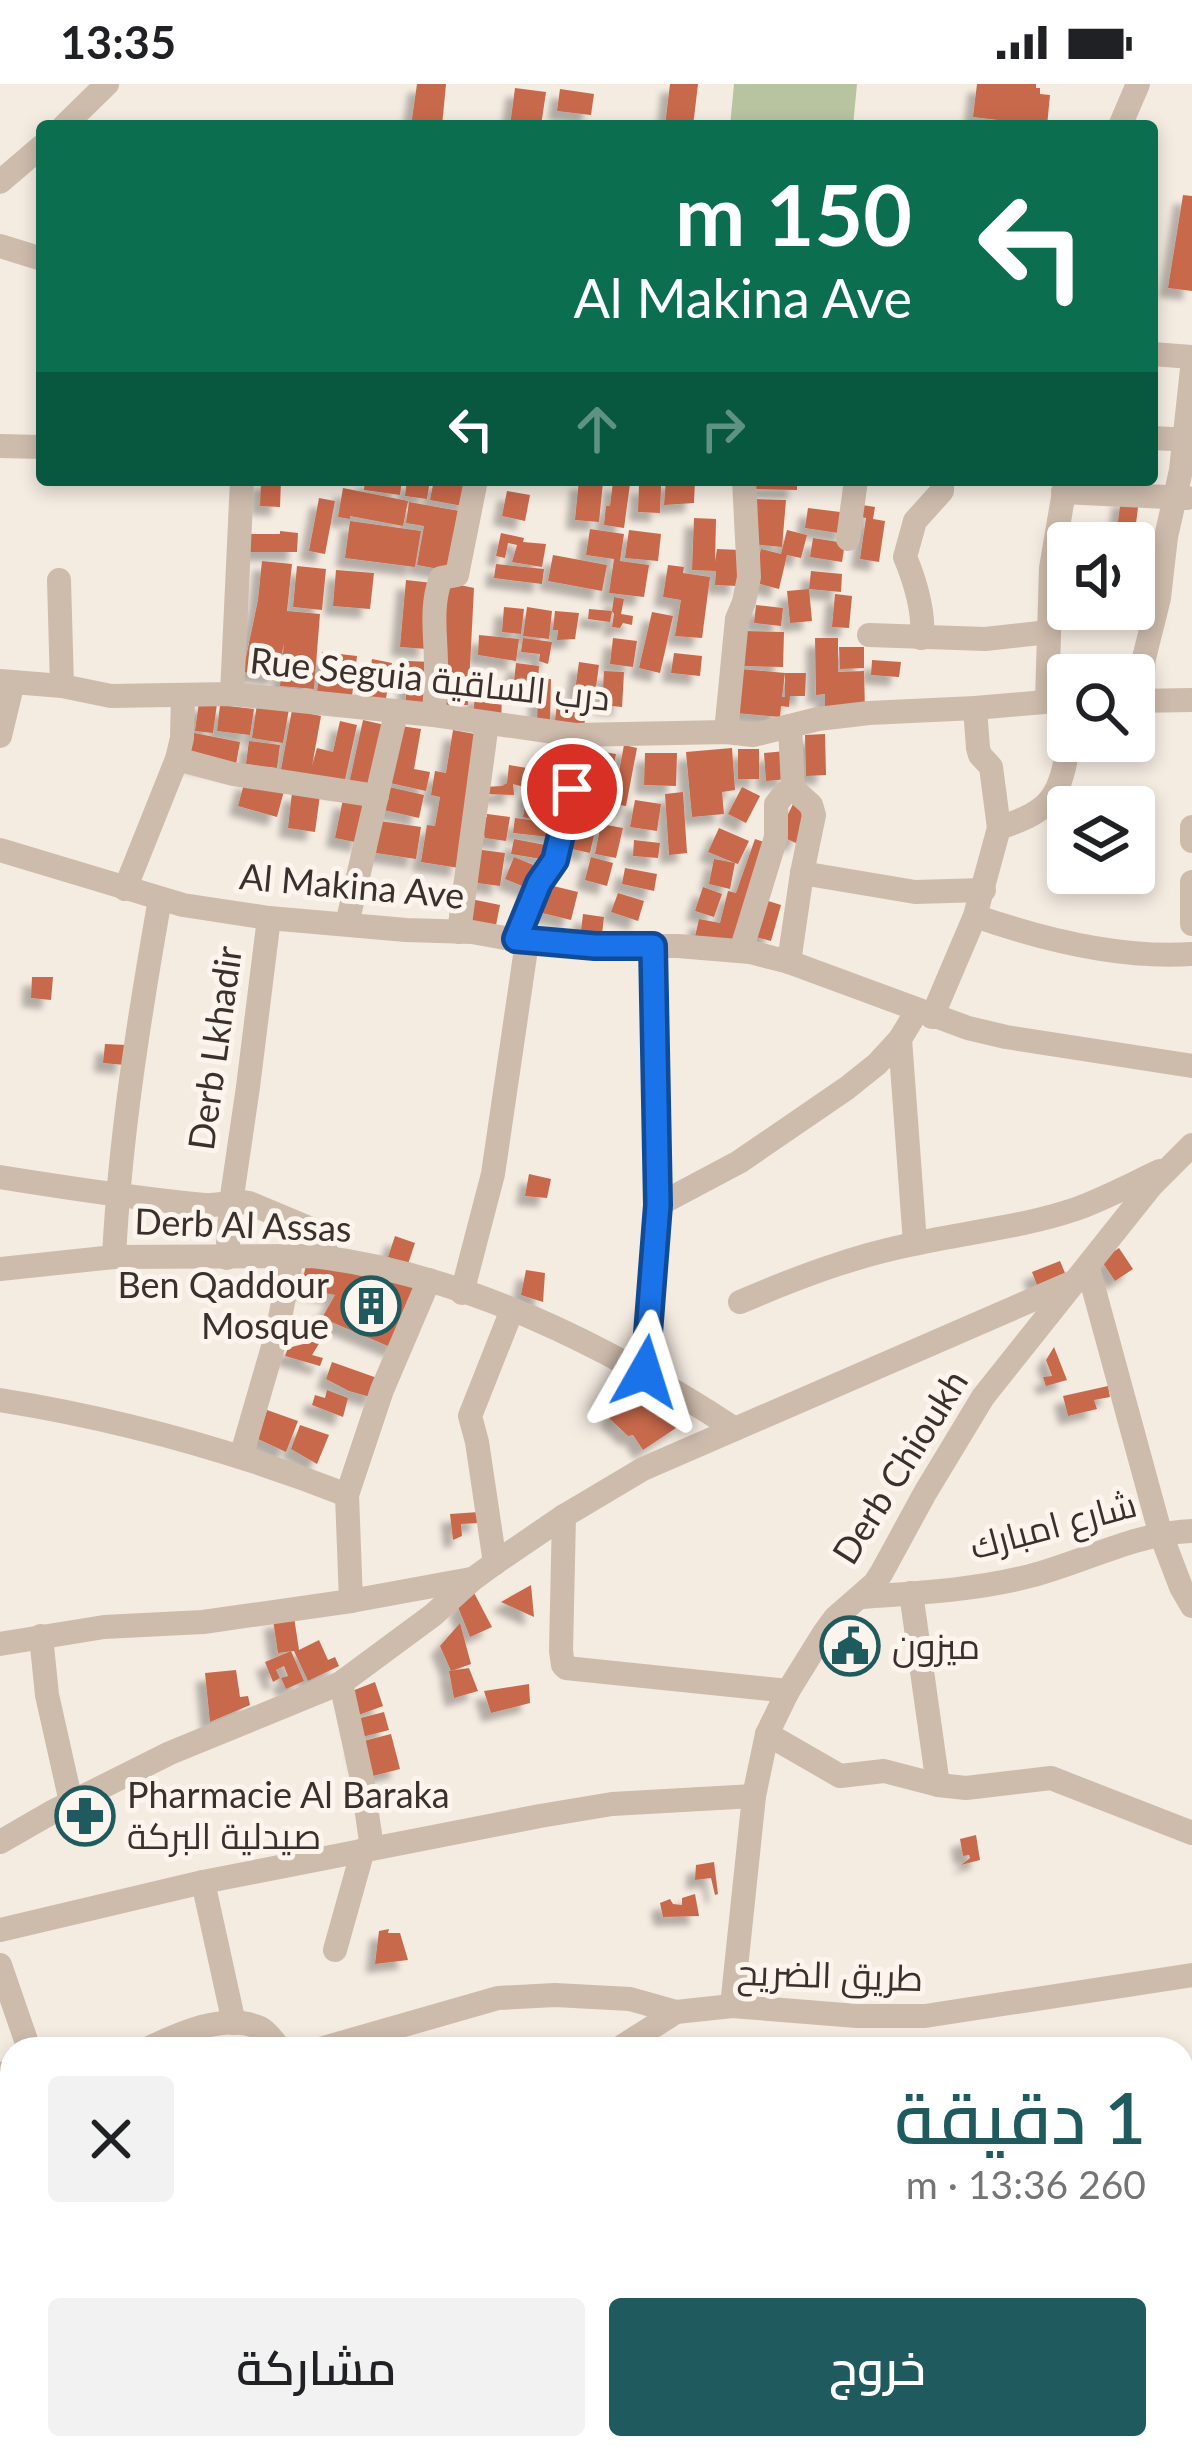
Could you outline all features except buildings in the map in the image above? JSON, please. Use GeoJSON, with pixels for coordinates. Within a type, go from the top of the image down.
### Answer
{"type":"FeatureCollection","features":[{"type":"Feature","properties":{"kind":"street"},"geometry":{"type":"LineString","coordinates":[[70,120],[107,84]]}},
{"type":"Feature","properties":{"kind":"street"},"geometry":{"type":"LineString","coordinates":[[1123,120],[1138,84]]}},
{"type":"Feature","properties":{"kind":"street"},"geometry":{"type":"LineString","coordinates":[[0,182],[36,151]]}},
{"type":"Feature","properties":{"kind":"street"},"geometry":{"type":"LineString","coordinates":[[0,246],[36,257]]}},
{"type":"Feature","properties":{"kind":"street"},"geometry":{"type":"LineString","coordinates":[[1158,354],[1192,357]]}},
{"type":"Feature","properties":{"kind":"street"},"geometry":{"type":"LineString","coordinates":[[1145,654],[1159,598],[1166,537],[1184,498],[1192,369]]}},
{"type":"Feature","properties":{"kind":"street"},"geometry":{"type":"LineString","coordinates":[[1158,438],[1188,440]]}},
{"type":"Feature","properties":{"kind":"street"},"geometry":{"type":"LineString","coordinates":[[0,446],[36,442]]}},
{"type":"Feature","properties":{"kind":"street"},"geometry":{"type":"LineString","coordinates":[[232,694],[242,486]]}},
{"type":"Feature","properties":{"kind":"street"},"geometry":{"type":"LineString","coordinates":[[434,715],[436,589],[441,578],[457,574],[475,486]]}},
{"type":"Feature","properties":{"kind":"street"},"geometry":{"type":"LineString","coordinates":[[726,732],[737,619],[749,578],[744,486]]}},
{"type":"Feature","properties":{"kind":"street"},"geometry":{"type":"LineString","coordinates":[[848,539],[855,486]]}},
{"type":"Feature","properties":{"kind":"street"},"geometry":{"type":"LineString","coordinates":[[921,638],[924,622],[905,557],[915,521],[942,486]]}},
{"type":"Feature","properties":{"kind":"street"},"geometry":{"type":"LineString","coordinates":[[1051,654],[1051,568],[1065,486],[1184,498]]}},
{"type":"Feature","properties":{"kind":"street"},"geometry":{"type":"LineString","coordinates":[[59,580],[62,686]]}},
{"type":"Feature","properties":{"kind":"street"},"geometry":{"type":"LineString","coordinates":[[869,634],[985,639],[1048,632]]}},
{"type":"Feature","properties":{"kind":"street"},"geometry":{"type":"LineString","coordinates":[[0,736],[6,681]]}},
{"type":"Feature","properties":{"kind":"street","name":"Rue Seguia درب الساقية"},"geometry":{"type":"LineString","coordinates":[[6,681],[111,696],[232,694],[574,735],[753,734],[869,713],[1047,701]]}},
{"type":"Feature","properties":{"kind":"street"},"geometry":{"type":"LineString","coordinates":[[125,889],[177,759],[183,695]]}},
{"type":"Feature","properties":{"kind":"street"},"geometry":{"type":"LineString","coordinates":[[1155,701],[1192,700]]}},
{"type":"Feature","properties":{"kind":"street"},"geometry":{"type":"LineString","coordinates":[[658,1205],[797,1124],[877,1064],[924,1013],[975,916],[999,828],[991,766],[978,748],[975,708]]}},
{"type":"Feature","properties":{"kind":"street"},"geometry":{"type":"LineString","coordinates":[[347,924],[396,713]]}},
{"type":"Feature","properties":{"kind":"street"},"geometry":{"type":"LineString","coordinates":[[459,932],[487,723]]}},
{"type":"Feature","properties":{"kind":"street"},"geometry":{"type":"LineString","coordinates":[[789,962],[814,815],[811,805],[793,789],[790,726]]}},
{"type":"Feature","properties":{"kind":"street"},"geometry":{"type":"LineString","coordinates":[[462,1293],[493,1174],[522,940],[539,883],[555,860],[572,789],[574,735]]}},
{"type":"Feature","properties":{"kind":"street"},"geometry":{"type":"LineString","coordinates":[[177,759],[232,774],[377,796]]}},
{"type":"Feature","properties":{"kind":"street"},"geometry":{"type":"LineString","coordinates":[[999,828],[1031,818],[1047,806],[1065,762]]}},
{"type":"Feature","properties":{"kind":"street"},"geometry":{"type":"LineString","coordinates":[[741,951],[776,837],[776,804],[793,789]]}},
{"type":"Feature","properties":{"kind":"street"},"geometry":{"type":"LineString","coordinates":[[1192,827],[1192,841]]}},
{"type":"Feature","properties":{"kind":"street","name":"Al Makina Ave"},"geometry":{"type":"LineString","coordinates":[[0,850],[160,899],[268,918],[522,940],[741,951],[789,962],[924,1013],[1006,1037],[1192,1066]]}},
{"type":"Feature","properties":{"kind":"street"},"geometry":{"type":"LineString","coordinates":[[802,874],[915,892],[984,890]]}},
{"type":"Feature","properties":{"kind":"street"},"geometry":{"type":"LineString","coordinates":[[1192,882],[1192,924]]}},
{"type":"Feature","properties":{"kind":"street"},"geometry":{"type":"LineString","coordinates":[[113,1257],[134,1041],[160,899]]}},
{"type":"Feature","properties":{"kind":"street"},"geometry":{"type":"LineString","coordinates":[[975,916],[1068,942],[1147,954],[1192,954]]}},
{"type":"Feature","properties":{"kind":"street","name":"Derb Lkhadir"},"geometry":{"type":"LineString","coordinates":[[227,1258],[268,918]]}},
{"type":"Feature","properties":{"kind":"street"},"geometry":{"type":"LineString","coordinates":[[645,1372],[658,1205],[653,946]]}},
{"type":"Feature","properties":{"kind":"street"},"geometry":{"type":"LineString","coordinates":[[900,1039],[915,1244]]}},
{"type":"Feature","properties":{"kind":"street","name":"Derb Chioukh"},"geometry":{"type":"LineString","coordinates":[[732,2006],[754,1796],[767,1734],[788,1691],[835,1618],[862,1597],[882,1572],[983,1397],[1167,1168],[1192,1145]]}},
{"type":"Feature","properties":{"kind":"street"},"geometry":{"type":"LineString","coordinates":[[740,1303],[838,1264],[1078,1208],[1167,1168]]}},
{"type":"Feature","properties":{"kind":"street"},"geometry":{"type":"LineString","coordinates":[[0,1177],[117,1196],[221,1206],[249,1203],[309,1228],[330,1258]]}},
{"type":"Feature","properties":{"kind":"street","name":"Derb Al Assas"},"geometry":{"type":"LineString","coordinates":[[0,1269],[113,1257],[330,1258],[429,1280],[579,1338],[645,1372],[736,1429]]}},
{"type":"Feature","properties":{"kind":"street"},"geometry":{"type":"LineString","coordinates":[[241,1457],[277,1333],[292,1257]]}},
{"type":"Feature","properties":{"kind":"street"},"geometry":{"type":"LineString","coordinates":[[0,1842],[170,1754],[341,1683],[434,1616],[495,1563],[643,1469],[1083,1274],[1160,1532],[1192,1606]]}},
{"type":"Feature","properties":{"kind":"street"},"geometry":{"type":"LineString","coordinates":[[351,1601],[347,1495],[382,1390],[429,1280]]}},
{"type":"Feature","properties":{"kind":"street"},"geometry":{"type":"LineString","coordinates":[[495,1563],[470,1416],[512,1310]]}},
{"type":"Feature","properties":{"kind":"street"},"geometry":{"type":"LineString","coordinates":[[0,1400],[165,1435],[347,1495]]}},
{"type":"Feature","properties":{"kind":"street"},"geometry":{"type":"LineString","coordinates":[[564,1516],[561,1651],[566,1669],[788,1691]]}},
{"type":"Feature","properties":{"kind":"street","name":"شارع امبارك"},"geometry":{"type":"LineString","coordinates":[[862,1597],[1025,1577],[1160,1532],[1192,1531]]}},
{"type":"Feature","properties":{"kind":"street"},"geometry":{"type":"LineString","coordinates":[[0,1644],[104,1627],[203,1622],[473,1579]]}},
{"type":"Feature","properties":{"kind":"street"},"geometry":{"type":"LineString","coordinates":[[911,1593],[938,1785]]}},
{"type":"Feature","properties":{"kind":"street"},"geometry":{"type":"LineString","coordinates":[[41,1636],[46,1695],[71,1802]]}},
{"type":"Feature","properties":{"kind":"street"},"geometry":{"type":"LineString","coordinates":[[335,1950],[367,1849],[362,1779],[341,1683]]}},
{"type":"Feature","properties":{"kind":"street"},"geometry":{"type":"LineString","coordinates":[[767,1734],[840,1776],[884,1771],[966,1788],[1051,1778],[1192,1833]]}},
{"type":"Feature","properties":{"kind":"street"},"geometry":{"type":"LineString","coordinates":[[0,1930],[203,1882],[612,1804],[754,1796]]}},
{"type":"Feature","properties":{"kind":"street"},"geometry":{"type":"LineString","coordinates":[[203,1882],[234,2024]]}},
{"type":"Feature","properties":{"kind":"street"},"geometry":{"type":"LineString","coordinates":[[0,1964],[25,2037]]}},
{"type":"Feature","properties":{"kind":"street","name":"طريق الضريح"},"geometry":{"type":"LineString","coordinates":[[637,2037],[676,2012],[732,2006],[874,2017],[926,2016],[1192,1975]]}},
{"type":"Feature","properties":{"kind":"street"},"geometry":{"type":"LineString","coordinates":[[362,2037],[498,1998],[630,1999],[676,2012]]}},
{"type":"Feature","properties":{"kind":"street"},"geometry":{"type":"LineString","coordinates":[[178,2037],[206,2026],[234,2024],[259,2028],[268,2037]]}},
{"type":"Feature","properties":{"kind":"green space"},"geometry":{"type":"Polygon","coordinates":[[[734,84],[857,84],[854,120],[731,120],[734,84]]]}},
{"type":"Feature","properties":{"kind":"place","name":"Ben Qaddour Mosque"},"geometry":{"type":"Point","coordinates":[371,1306]}},
{"type":"Feature","properties":{"kind":"place","name":"ميزون"},"geometry":{"type":"Point","coordinates":[850,1646]}},
{"type":"Feature","properties":{"kind":"place","name":"Pharmacie Al Baraka صيدلية البركة"},"geometry":{"type":"Point","coordinates":[85,1816]}},
{"type":"Feature","properties":{"kind":"route"},"geometry":{"type":"LineString","coordinates":[[572,789],[555,860],[539,883],[516,939],[653,946],[658,1205],[645,1372]]}}]}
